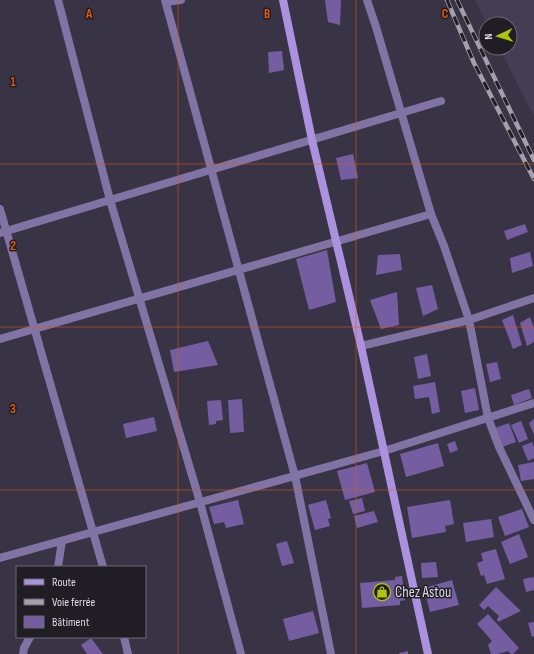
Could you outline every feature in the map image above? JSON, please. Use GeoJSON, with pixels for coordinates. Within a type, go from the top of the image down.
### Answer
{"type":"FeatureCollection","features":[{"type":"Feature","properties":{"kind":"street"},"geometry":{"type":"LineString","coordinates":[[58,0],[110,200],[200,502],[241,654]]}},
{"type":"Feature","properties":{"kind":"street"},"geometry":{"type":"LineString","coordinates":[[181,0],[165,1],[296,476],[331,654]]}},
{"type":"Feature","properties":{"kind":"street"},"geometry":{"type":"LineString","coordinates":[[283,0],[312,140],[361,346],[427,652]]}},
{"type":"Feature","properties":{"kind":"street"},"geometry":{"type":"LineString","coordinates":[[367,0],[431,214],[444,246],[469,320],[488,418],[499,447],[534,520]]}},
{"type":"Feature","properties":{"kind":"street"},"geometry":{"type":"LineString","coordinates":[[3,232],[441,101]]}},
{"type":"Feature","properties":{"kind":"street"},"geometry":{"type":"LineString","coordinates":[[0,209],[3,232],[35,329],[103,566]]}},
{"type":"Feature","properties":{"kind":"street"},"geometry":{"type":"LineString","coordinates":[[0,340],[431,214]]}},
{"type":"Feature","properties":{"kind":"street"},"geometry":{"type":"LineString","coordinates":[[361,346],[469,320],[534,298]]}},
{"type":"Feature","properties":{"kind":"street"},"geometry":{"type":"LineString","coordinates":[[0,558],[384,451],[534,403]]}},
{"type":"Feature","properties":{"kind":"street"},"geometry":{"type":"LineString","coordinates":[[58,566],[62,541]]}},
{"type":"Feature","properties":{"kind":"street"},"geometry":{"type":"LineString","coordinates":[[23,654],[24,648],[29,638]]}},
{"type":"Feature","properties":{"kind":"street"},"geometry":{"type":"LineString","coordinates":[[124,638],[128,654]]}},
{"type":"Feature","properties":{"kind":"shaded area"},"geometry":{"type":"Polygon","coordinates":[[[475,0],[534,0],[534,116],[503,56],[518,56],[518,16],[483,16],[475,0]]]}},
{"type":"Feature","properties":{"kind":"building"},"geometry":{"type":"Polygon","coordinates":[[[325,0],[341,0],[340,25],[328,22],[325,0]]]}},
{"type":"Feature","properties":{"kind":"building"},"geometry":{"type":"Polygon","coordinates":[[[282,51],[284,70],[269,73],[268,52],[282,51]]]}},
{"type":"Feature","properties":{"kind":"building"},"geometry":{"type":"Polygon","coordinates":[[[353,154],[358,178],[341,180],[336,158],[353,154]]]}},
{"type":"Feature","properties":{"kind":"building"},"geometry":{"type":"Polygon","coordinates":[[[525,224],[528,232],[507,240],[504,231],[525,224]]]}},
{"type":"Feature","properties":{"kind":"building"},"geometry":{"type":"Polygon","coordinates":[[[327,250],[336,302],[309,310],[296,259],[327,250]]]}},
{"type":"Feature","properties":{"kind":"building"},"geometry":{"type":"Polygon","coordinates":[[[530,252],[533,266],[512,273],[510,258],[530,252]]]}},
{"type":"Feature","properties":{"kind":"building"},"geometry":{"type":"Polygon","coordinates":[[[400,254],[402,270],[376,275],[378,255],[400,254]]]}},
{"type":"Feature","properties":{"kind":"building"},"geometry":{"type":"Polygon","coordinates":[[[432,285],[438,309],[423,316],[416,288],[432,285]]]}},
{"type":"Feature","properties":{"kind":"building"},"geometry":{"type":"Polygon","coordinates":[[[397,292],[399,325],[381,329],[370,300],[397,292]]]}},
{"type":"Feature","properties":{"kind":"building"},"geometry":{"type":"Polygon","coordinates":[[[513,315],[522,345],[513,349],[502,320],[513,315]]]}},
{"type":"Feature","properties":{"kind":"building"},"geometry":{"type":"Polygon","coordinates":[[[530,317],[534,328],[534,342],[527,346],[520,323],[530,317]]]}},
{"type":"Feature","properties":{"kind":"building"},"geometry":{"type":"Polygon","coordinates":[[[208,341],[218,365],[174,372],[170,350],[208,341]]]}},
{"type":"Feature","properties":{"kind":"building"},"geometry":{"type":"Polygon","coordinates":[[[427,354],[431,376],[418,379],[414,357],[427,354]]]}},
{"type":"Feature","properties":{"kind":"building"},"geometry":{"type":"Polygon","coordinates":[[[497,362],[501,379],[490,382],[486,364],[497,362]]]}},
{"type":"Feature","properties":{"kind":"building"},"geometry":{"type":"Polygon","coordinates":[[[435,382],[440,412],[432,414],[429,397],[415,399],[413,386],[435,382]]]}},
{"type":"Feature","properties":{"kind":"building"},"geometry":{"type":"Polygon","coordinates":[[[475,388],[479,410],[465,413],[461,391],[475,388]]]}},
{"type":"Feature","properties":{"kind":"building"},"geometry":{"type":"Polygon","coordinates":[[[529,389],[532,398],[514,405],[511,395],[529,389]]]}},
{"type":"Feature","properties":{"kind":"building"},"geometry":{"type":"Polygon","coordinates":[[[242,399],[244,432],[230,433],[228,400],[242,399]]]}},
{"type":"Feature","properties":{"kind":"building"},"geometry":{"type":"Polygon","coordinates":[[[221,400],[223,420],[216,421],[216,424],[209,425],[207,401],[221,400]]]}},
{"type":"Feature","properties":{"kind":"building"},"geometry":{"type":"Polygon","coordinates":[[[154,417],[157,431],[126,438],[123,424],[154,417]]]}},
{"type":"Feature","properties":{"kind":"building"},"geometry":{"type":"Polygon","coordinates":[[[534,419],[534,435],[529,423],[534,419]]]}},
{"type":"Feature","properties":{"kind":"building"},"geometry":{"type":"Polygon","coordinates":[[[521,421],[528,439],[519,443],[511,425],[521,421]]]}},
{"type":"Feature","properties":{"kind":"building"},"geometry":{"type":"Polygon","coordinates":[[[509,423],[516,442],[502,447],[495,428],[509,423]]]}},
{"type":"Feature","properties":{"kind":"building"},"geometry":{"type":"Polygon","coordinates":[[[455,441],[458,450],[450,453],[447,444],[455,441]]]}},
{"type":"Feature","properties":{"kind":"building"},"geometry":{"type":"Polygon","coordinates":[[[532,442],[534,447],[534,458],[528,461],[522,446],[532,442]]]}},
{"type":"Feature","properties":{"kind":"building"},"geometry":{"type":"Polygon","coordinates":[[[438,443],[444,466],[406,477],[400,454],[438,443]]]}},
{"type":"Feature","properties":{"kind":"building"},"geometry":{"type":"Polygon","coordinates":[[[534,462],[534,479],[521,481],[518,465],[534,462]]]}},
{"type":"Feature","properties":{"kind":"building"},"geometry":{"type":"Polygon","coordinates":[[[367,463],[375,492],[345,500],[337,471],[367,463]]]}},
{"type":"Feature","properties":{"kind":"building"},"geometry":{"type":"Polygon","coordinates":[[[362,498],[365,511],[353,514],[349,501],[362,498]]]}},
{"type":"Feature","properties":{"kind":"building"},"geometry":{"type":"Polygon","coordinates":[[[238,500],[244,524],[226,528],[224,522],[214,524],[209,507],[238,500]]]}},
{"type":"Feature","properties":{"kind":"building"},"geometry":{"type":"Polygon","coordinates":[[[326,500],[331,518],[328,519],[330,526],[315,530],[308,505],[326,500]]]}},
{"type":"Feature","properties":{"kind":"building"},"geometry":{"type":"Polygon","coordinates":[[[450,500],[454,524],[445,526],[446,532],[412,538],[407,507],[450,500]]]}},
{"type":"Feature","properties":{"kind":"building"},"geometry":{"type":"Polygon","coordinates":[[[522,509],[529,527],[505,536],[498,517],[522,509]]]}},
{"type":"Feature","properties":{"kind":"building"},"geometry":{"type":"Polygon","coordinates":[[[374,511],[378,522],[357,528],[354,516],[374,511]]]}},
{"type":"Feature","properties":{"kind":"building"},"geometry":{"type":"Polygon","coordinates":[[[491,519],[494,537],[466,542],[463,523],[491,519]]]}},
{"type":"Feature","properties":{"kind":"building"},"geometry":{"type":"Polygon","coordinates":[[[519,534],[528,557],[510,564],[501,542],[519,534]]]}},
{"type":"Feature","properties":{"kind":"building"},"geometry":{"type":"Polygon","coordinates":[[[287,541],[294,563],[282,566],[276,544],[287,541]]]}},
{"type":"Feature","properties":{"kind":"building"},"geometry":{"type":"Polygon","coordinates":[[[496,549],[505,579],[487,584],[484,575],[481,576],[477,563],[483,561],[481,553],[496,549]]]}},
{"type":"Feature","properties":{"kind":"building"},"geometry":{"type":"Polygon","coordinates":[[[436,562],[438,577],[422,578],[421,563],[436,562]]]}},
{"type":"Feature","properties":{"kind":"building","name":"Chez Astou"},"geometry":{"type":"Polygon","coordinates":[[[402,576],[405,600],[400,601],[400,605],[362,608],[360,583],[395,580],[395,577],[402,576]]]}},
{"type":"Feature","properties":{"kind":"building"},"geometry":{"type":"Polygon","coordinates":[[[534,577],[534,590],[526,592],[523,579],[534,577]]]}},
{"type":"Feature","properties":{"kind":"building"},"geometry":{"type":"Polygon","coordinates":[[[452,580],[459,605],[430,612],[424,588],[452,580]]]}},
{"type":"Feature","properties":{"kind":"building"},"geometry":{"type":"Polygon","coordinates":[[[496,587],[521,611],[498,622],[497,619],[499,616],[488,606],[484,610],[479,605],[496,587]]]}},
{"type":"Feature","properties":{"kind":"building"},"geometry":{"type":"Polygon","coordinates":[[[313,611],[319,633],[289,641],[283,619],[313,611]]]}},
{"type":"Feature","properties":{"kind":"building"},"geometry":{"type":"Polygon","coordinates":[[[488,614],[519,648],[513,654],[508,651],[498,654],[491,654],[488,645],[492,641],[477,624],[488,614]]]}},
{"type":"Feature","properties":{"kind":"building"},"geometry":{"type":"Polygon","coordinates":[[[534,622],[534,636],[532,637],[528,623],[534,622]]]}},
{"type":"Feature","properties":{"kind":"building"},"geometry":{"type":"Polygon","coordinates":[[[91,638],[103,654],[87,654],[81,645],[91,638]]]}},
{"type":"Feature","properties":{"kind":"building"},"geometry":{"type":"Polygon","coordinates":[[[408,651],[408,654],[399,654],[399,653],[408,651]]]}},
{"type":"Feature","properties":{"kind":"railway"},"geometry":{"type":"LineString","coordinates":[[447,0],[474,63],[534,179]]}},
{"type":"Feature","properties":{"kind":"railway"},"geometry":{"type":"LineString","coordinates":[[457,0],[534,160]]}},
{"type":"Feature","properties":{"kind":"place","name":"Chez Astou"},"geometry":{"type":"Point","coordinates":[382,592]}}]}
